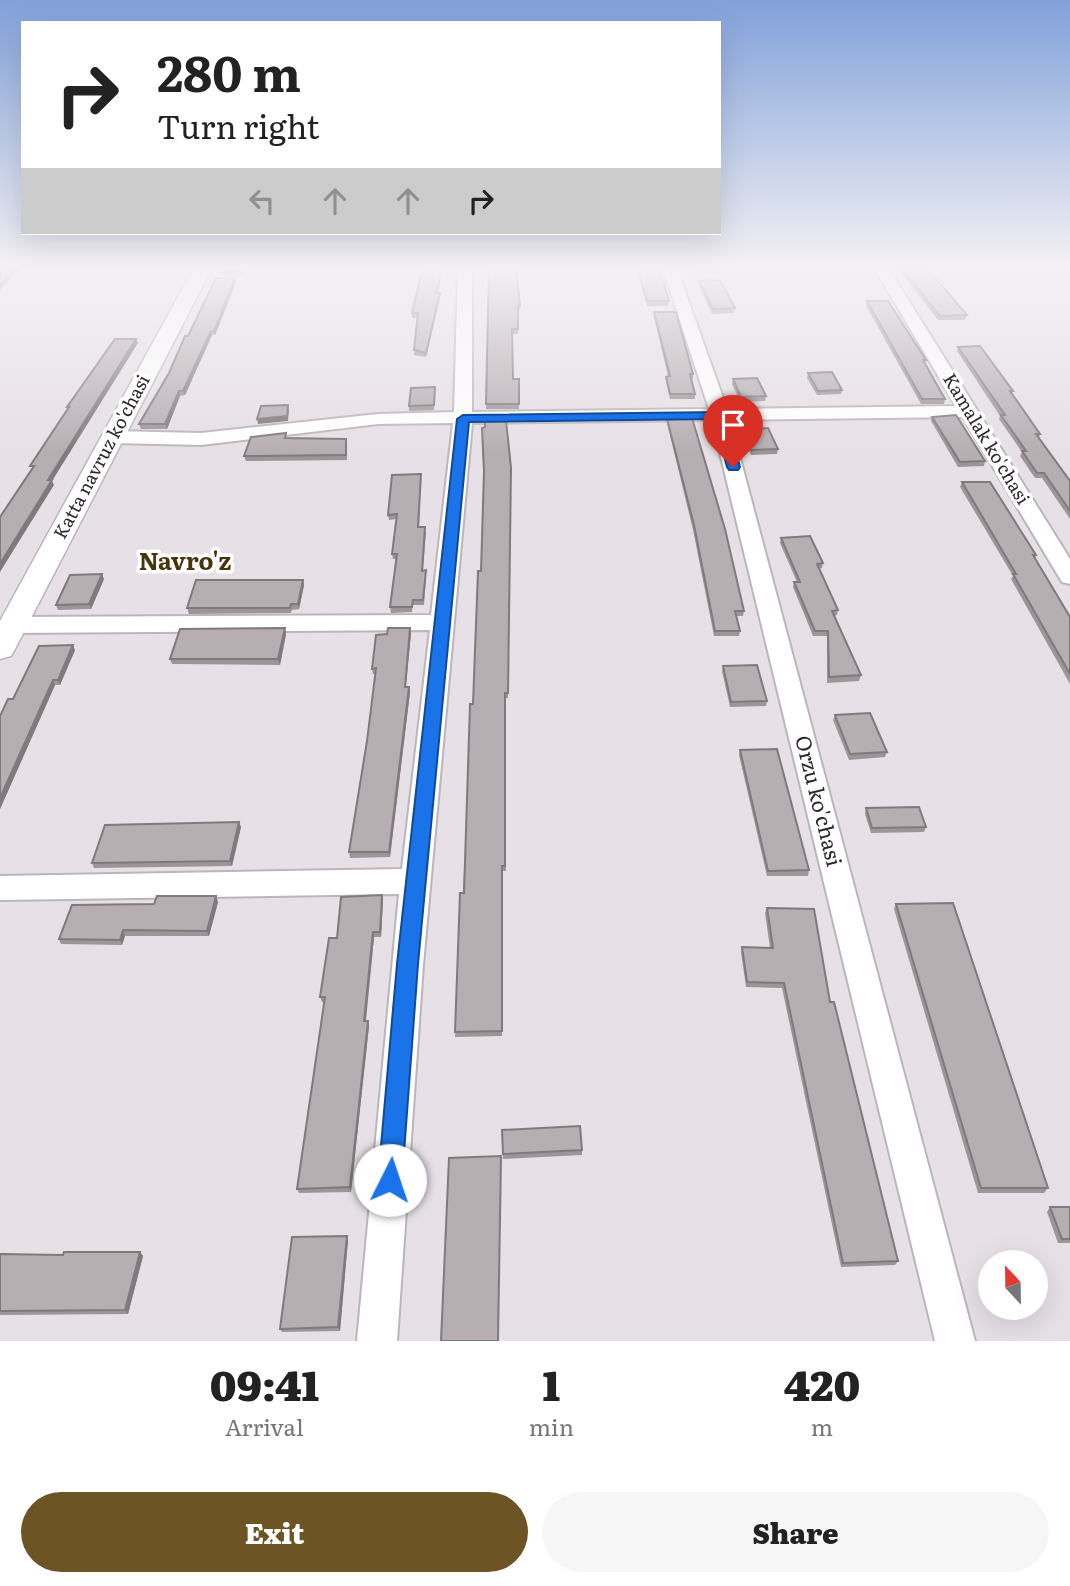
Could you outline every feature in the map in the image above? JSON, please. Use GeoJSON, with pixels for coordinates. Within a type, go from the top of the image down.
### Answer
{"type":"FeatureCollection","features":[{"type":"Feature","properties":{"kind":"street","name":"Katta navruz ko'chasi"},"geometry":{"type":"LineString","coordinates":[[0,649],[170,329]]}},
{"type":"Feature","properties":{"kind":"street"},"geometry":{"type":"LineString","coordinates":[[377,1341],[416,881],[463,419],[464,329]]}},
{"type":"Feature","properties":{"kind":"street","name":"Orzu ko'chasi"},"geometry":{"type":"LineString","coordinates":[[690,329],[720,415],[956,1341]]}},
{"type":"Feature","properties":{"kind":"street","name":"Kamalak ko'chasi"},"geometry":{"type":"LineString","coordinates":[[918,329],[1070,577]]}},
{"type":"Feature","properties":{"kind":"street"},"geometry":{"type":"LineString","coordinates":[[113,437],[201,439],[378,419],[968,411]]}},
{"type":"Feature","properties":{"kind":"street"},"geometry":{"type":"LineString","coordinates":[[13,625],[442,622]]}},
{"type":"Feature","properties":{"kind":"street"},"geometry":{"type":"LineString","coordinates":[[0,888],[416,881]]}},
{"type":"Feature","properties":{"kind":"building"},"geometry":{"type":"Polygon","coordinates":[[[192,329],[215,329],[211,331],[183,391],[179,391],[165,424],[139,424],[169,373],[185,336],[188,336],[192,329]]]}},
{"type":"Feature","properties":{"kind":"building"},"geometry":{"type":"Polygon","coordinates":[[[416,329],[432,329],[426,353],[414,350],[416,329]]]}},
{"type":"Feature","properties":{"kind":"building"},"geometry":{"type":"Polygon","coordinates":[[[488,329],[518,329],[512,329],[513,379],[519,379],[519,404],[486,404],[488,329]]]}},
{"type":"Feature","properties":{"kind":"building"},"geometry":{"type":"Polygon","coordinates":[[[658,329],[681,329],[693,374],[690,374],[695,394],[670,394],[666,377],[670,376],[658,329]]]}},
{"type":"Feature","properties":{"kind":"building"},"geometry":{"type":"Polygon","coordinates":[[[882,329],[906,329],[926,360],[923,360],[945,399],[922,399],[882,329]]]}},
{"type":"Feature","properties":{"kind":"building"},"geometry":{"type":"Polygon","coordinates":[[[115,339],[136,339],[48,480],[52,480],[0,564],[0,517],[34,466],[30,466],[67,407],[115,339]]]}},
{"type":"Feature","properties":{"kind":"building"},"geometry":{"type":"Polygon","coordinates":[[[980,346],[1013,391],[1010,391],[1040,434],[1036,434],[1070,481],[1070,511],[1044,473],[1037,473],[1022,451],[1026,451],[1001,415],[1005,415],[958,347],[980,346]]]}},
{"type":"Feature","properties":{"kind":"building"},"geometry":{"type":"Polygon","coordinates":[[[832,372],[842,390],[818,391],[808,373],[832,372]]]}},
{"type":"Feature","properties":{"kind":"building"},"geometry":{"type":"Polygon","coordinates":[[[757,378],[766,396],[741,397],[733,379],[757,378]]]}},
{"type":"Feature","properties":{"kind":"building"},"geometry":{"type":"Polygon","coordinates":[[[435,387],[434,405],[409,406],[411,388],[435,387]]]}},
{"type":"Feature","properties":{"kind":"building"},"geometry":{"type":"Polygon","coordinates":[[[288,405],[287,416],[257,419],[261,406],[288,405]]]}},
{"type":"Feature","properties":{"kind":"building"},"geometry":{"type":"Polygon","coordinates":[[[956,415],[985,461],[960,462],[932,417],[956,415]]]}},
{"type":"Feature","properties":{"kind":"building"},"geometry":{"type":"Polygon","coordinates":[[[692,418],[725,529],[744,611],[735,611],[740,631],[715,631],[694,525],[667,419],[692,418]]]}},
{"type":"Feature","properties":{"kind":"building"},"geometry":{"type":"Polygon","coordinates":[[[506,420],[511,468],[508,693],[505,693],[505,866],[502,866],[502,1031],[455,1032],[460,893],[464,893],[470,704],[473,704],[478,571],[481,571],[484,472],[482,428],[485,427],[485,421],[506,420]]]}},
{"type":"Feature","properties":{"kind":"building"},"geometry":{"type":"Polygon","coordinates":[[[768,428],[778,449],[751,450],[742,430],[768,428]]]}},
{"type":"Feature","properties":{"kind":"building"},"geometry":{"type":"Polygon","coordinates":[[[286,433],[285,438],[346,439],[346,455],[244,456],[251,437],[286,433]]]}},
{"type":"Feature","properties":{"kind":"building"},"geometry":{"type":"Polygon","coordinates":[[[421,474],[418,527],[425,527],[422,571],[426,570],[423,600],[413,600],[412,607],[390,607],[397,554],[392,554],[397,514],[388,515],[392,475],[421,474]]]}},
{"type":"Feature","properties":{"kind":"building"},"geometry":{"type":"Polygon","coordinates":[[[962,482],[990,482],[1036,555],[1033,555],[1070,617],[1070,674],[1013,574],[1016,574],[962,482]]]}},
{"type":"Feature","properties":{"kind":"building"},"geometry":{"type":"Polygon","coordinates":[[[810,536],[823,563],[817,564],[838,610],[832,611],[861,675],[829,677],[828,631],[815,631],[794,582],[800,582],[781,538],[810,536]]]}},
{"type":"Feature","properties":{"kind":"building"},"geometry":{"type":"Polygon","coordinates":[[[102,574],[89,604],[56,605],[70,575],[102,574]]]}},
{"type":"Feature","properties":{"kind":"building"},"geometry":{"type":"Polygon","coordinates":[[[196,580],[303,580],[298,604],[291,604],[290,608],[187,608],[196,580]]]}},
{"type":"Feature","properties":{"kind":"building"},"geometry":{"type":"Polygon","coordinates":[[[285,628],[278,659],[170,659],[180,629],[285,628]]]}},
{"type":"Feature","properties":{"kind":"building"},"geometry":{"type":"Polygon","coordinates":[[[388,628],[410,628],[405,687],[409,687],[389,852],[349,852],[367,741],[376,668],[372,669],[376,635],[387,634],[388,628]]]}},
{"type":"Feature","properties":{"kind":"building"},"geometry":{"type":"Polygon","coordinates":[[[73,645],[58,680],[53,680],[0,798],[0,716],[8,699],[13,699],[39,646],[73,645]]]}},
{"type":"Feature","properties":{"kind":"building"},"geometry":{"type":"Polygon","coordinates":[[[757,665],[767,701],[731,702],[723,666],[757,665]]]}},
{"type":"Feature","properties":{"kind":"building"},"geometry":{"type":"Polygon","coordinates":[[[870,713],[887,752],[850,754],[835,715],[870,713]]]}},
{"type":"Feature","properties":{"kind":"building"},"geometry":{"type":"Polygon","coordinates":[[[777,749],[809,870],[768,871],[740,750],[777,749]]]}},
{"type":"Feature","properties":{"kind":"building"},"geometry":{"type":"Polygon","coordinates":[[[919,807],[926,827],[872,828],[866,808],[919,807]]]}},
{"type":"Feature","properties":{"kind":"building"},"geometry":{"type":"Polygon","coordinates":[[[239,822],[230,861],[92,863],[105,825],[239,822]]]}},
{"type":"Feature","properties":{"kind":"building"},"geometry":{"type":"Polygon","coordinates":[[[382,895],[380,932],[373,932],[364,1021],[368,1021],[350,1187],[297,1189],[325,997],[320,997],[329,938],[337,938],[341,897],[382,895]]]}},
{"type":"Feature","properties":{"kind":"building"},"geometry":{"type":"Polygon","coordinates":[[[157,896],[216,896],[207,931],[123,930],[120,940],[59,939],[72,905],[154,904],[157,896]]]}},
{"type":"Feature","properties":{"kind":"building"},"geometry":{"type":"Polygon","coordinates":[[[953,903],[1048,1188],[981,1188],[896,904],[953,903]]]}},
{"type":"Feature","properties":{"kind":"building"},"geometry":{"type":"Polygon","coordinates":[[[767,908],[814,909],[830,1002],[834,1002],[898,1261],[843,1263],[784,983],[747,982],[742,947],[773,948],[767,908]]]}},
{"type":"Feature","properties":{"kind":"building"},"geometry":{"type":"Polygon","coordinates":[[[580,1126],[582,1150],[503,1154],[502,1130],[580,1126]]]}},
{"type":"Feature","properties":{"kind":"building"},"geometry":{"type":"Polygon","coordinates":[[[501,1156],[498,1341],[441,1341],[449,1158],[501,1156]]]}},
{"type":"Feature","properties":{"kind":"building"},"geometry":{"type":"Polygon","coordinates":[[[1050,1207],[1070,1207],[1070,1239],[1062,1239],[1050,1207]]]}},
{"type":"Feature","properties":{"kind":"building"},"geometry":{"type":"Polygon","coordinates":[[[347,1236],[338,1327],[280,1329],[292,1237],[347,1236]]]}},
{"type":"Feature","properties":{"kind":"building"},"geometry":{"type":"Polygon","coordinates":[[[64,1252],[140,1252],[125,1310],[0,1311],[0,1254],[63,1255],[64,1252]]]}},
{"type":"Feature","properties":{"kind":"district","name":"Navro'z"},"geometry":{"type":"Point","coordinates":[185,562]}},
{"type":"Feature","properties":{"kind":"route"},"geometry":{"type":"LineString","coordinates":[[390,1180],[407,964],[463,419],[720,415],[733,467]]}}]}
